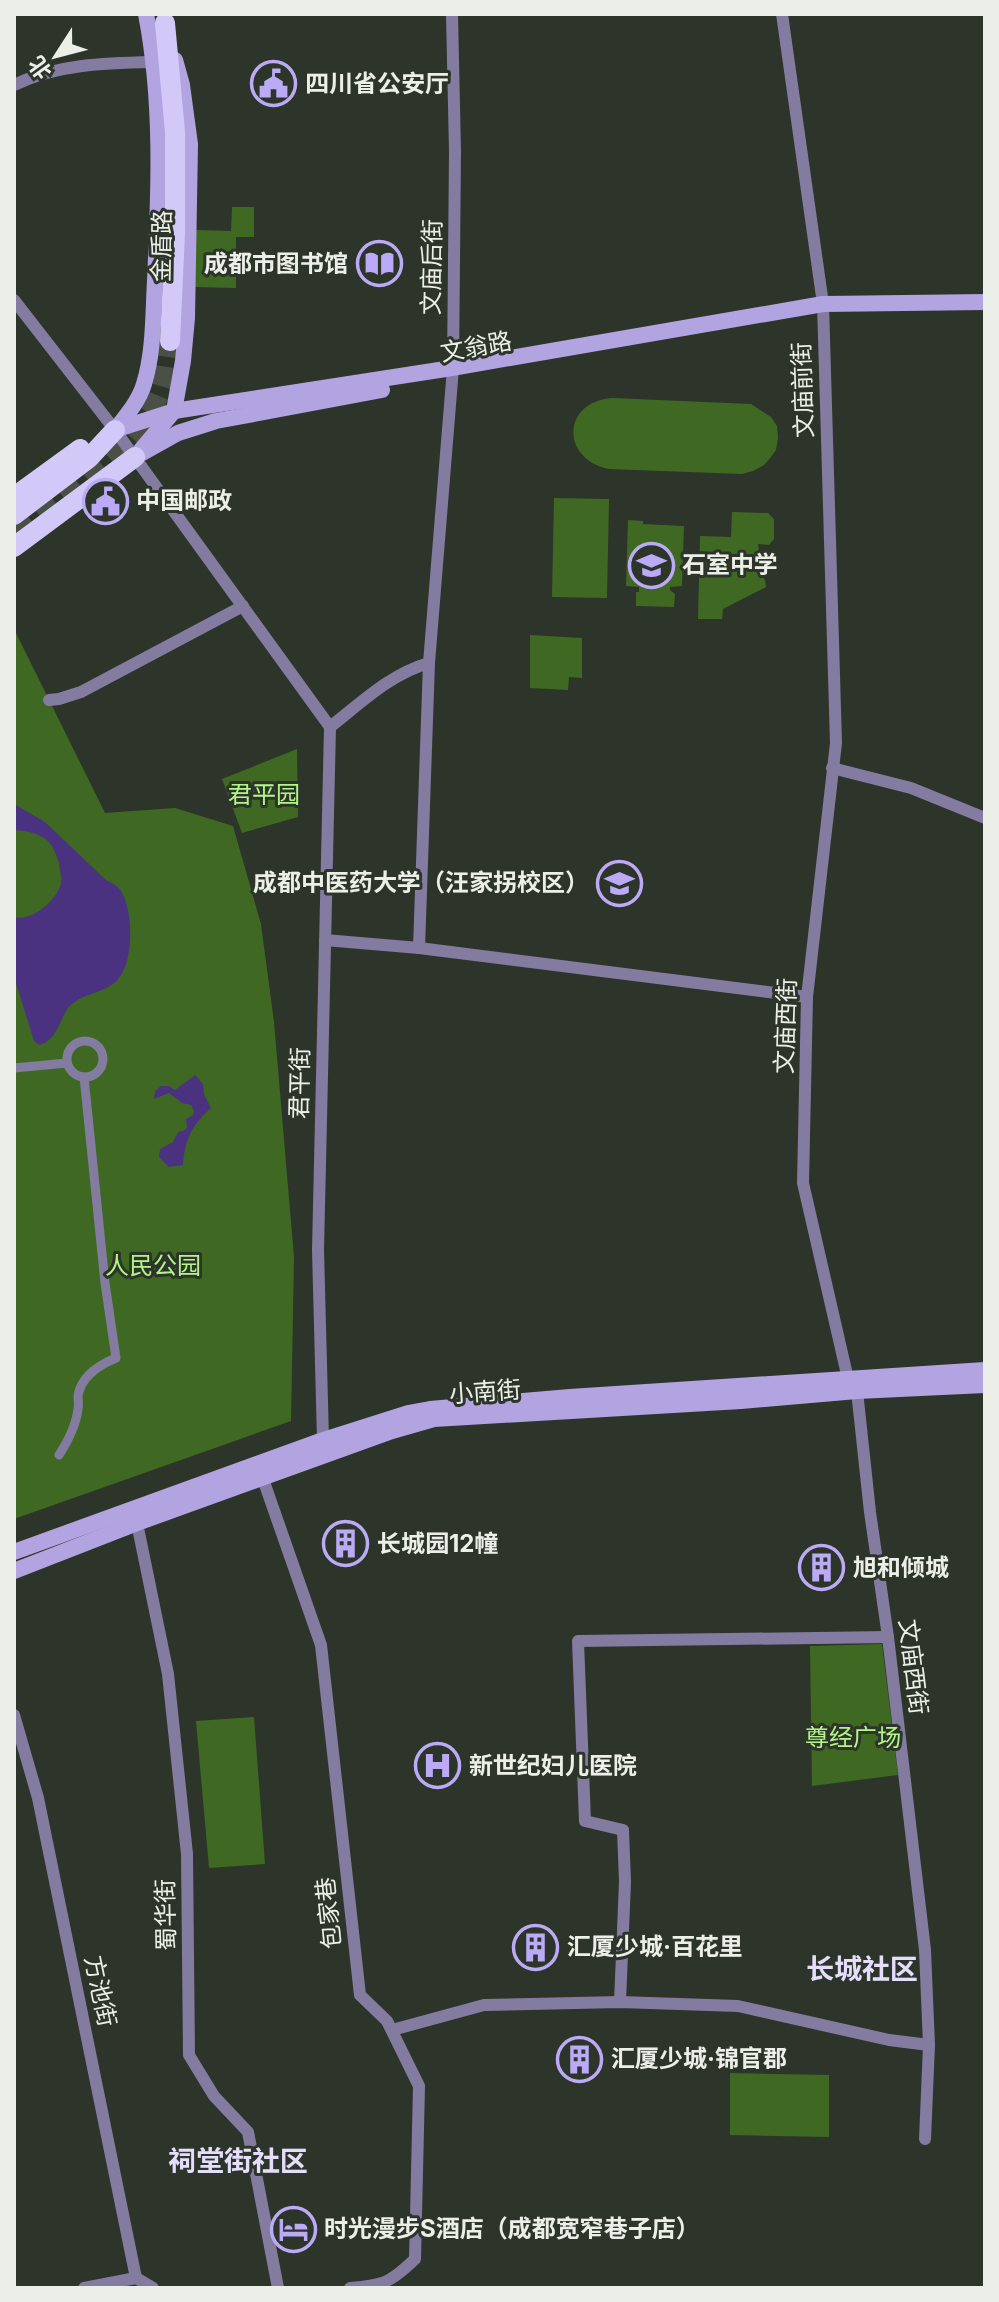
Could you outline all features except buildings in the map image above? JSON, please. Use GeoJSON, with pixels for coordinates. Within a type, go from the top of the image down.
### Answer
{"type":"FeatureCollection","features":[{"type":"Feature","properties":{"kind":"main road","name":"金盾路"},"geometry":{"type":"LineString","coordinates":[[115,430],[144,385],[152,326],[159,191],[159,128],[153,62],[158,17]]}},
{"type":"Feature","properties":{"kind":"main road","name":"金盾路"},"geometry":{"type":"LineString","coordinates":[[158,17],[175,132],[175,234],[170,341]]}},
{"type":"Feature","properties":{"kind":"main road","name":"金盾路"},"geometry":{"type":"LineString","coordinates":[[158,17],[182,85],[190,144],[187,318],[174,411]]}},
{"type":"Feature","properties":{"kind":"main road","name":"文翁路"},"geometry":{"type":"LineString","coordinates":[[14,497],[79,449],[115,430],[174,411],[452,372],[823,309],[985,302]]}},
{"type":"Feature","properties":{"kind":"main road","name":"文翁路"},"geometry":{"type":"LineString","coordinates":[[823,309],[985,313]]}},
{"type":"Feature","properties":{"kind":"main road","name":"文翁路"},"geometry":{"type":"LineString","coordinates":[[14,547],[135,457],[178,433],[216,421],[452,372]]}},
{"type":"Feature","properties":{"kind":"main road"},"geometry":{"type":"LineString","coordinates":[[135,457],[174,411]]}},
{"type":"Feature","properties":{"kind":"main road","name":"文翁路"},"geometry":{"type":"LineString","coordinates":[[14,515],[89,458],[115,430]]}},
{"type":"Feature","properties":{"kind":"main road","name":"小南街"},"geometry":{"type":"LineString","coordinates":[[14,1571],[137,1523],[392,1431],[434,1419],[741,1401],[985,1370]]}},
{"type":"Feature","properties":{"kind":"main road","name":"小南街"},"geometry":{"type":"LineString","coordinates":[[14,1552],[323,1440],[408,1413],[446,1406],[852,1385],[985,1385]]}},
{"type":"Feature","properties":{"kind":"street","name":"文庙后街"},"geometry":{"type":"LineString","coordinates":[[419,948],[429,663],[452,372],[455,152],[452,14]]}},
{"type":"Feature","properties":{"kind":"street","name":"文庙前街"},"geometry":{"type":"LineString","coordinates":[[782,14],[823,309],[836,743],[832,768]]}},
{"type":"Feature","properties":{"kind":"street"},"geometry":{"type":"LineString","coordinates":[[14,85],[58,70],[98,64],[153,62]]}},
{"type":"Feature","properties":{"kind":"street"},"geometry":{"type":"LineString","coordinates":[[14,300],[135,457],[330,727],[394,677],[429,663]]}},
{"type":"Feature","properties":{"kind":"street"},"geometry":{"type":"LineString","coordinates":[[49,700],[81,692],[243,606]]}},
{"type":"Feature","properties":{"kind":"street","name":"君平街"},"geometry":{"type":"LineString","coordinates":[[323,1440],[318,1250],[330,727]]}},
{"type":"Feature","properties":{"kind":"street"},"geometry":{"type":"LineString","coordinates":[[832,768],[911,788],[985,818]]}},
{"type":"Feature","properties":{"kind":"street","name":"文庙西街"},"geometry":{"type":"LineString","coordinates":[[832,768],[807,997],[803,1183],[852,1385],[888,1637],[925,1950],[929,2045],[925,2139]]}},
{"type":"Feature","properties":{"kind":"street"},"geometry":{"type":"LineString","coordinates":[[325,940],[419,948],[807,997]]}},
{"type":"Feature","properties":{"kind":"street"},"geometry":{"type":"LineString","coordinates":[[83,1040],[94,1043],[102,1052],[103,1064],[96,1074],[84,1077],[73,1073],[67,1063],[68,1051],[83,1040]]}},
{"type":"Feature","properties":{"kind":"street"},"geometry":{"type":"LineString","coordinates":[[14,1068],[67,1063]]}},
{"type":"Feature","properties":{"kind":"street"},"geometry":{"type":"LineString","coordinates":[[59,1455],[71,1436],[78,1409],[78,1393],[86,1378],[99,1365],[116,1358],[105,1283],[84,1077]]}},
{"type":"Feature","properties":{"kind":"street","name":"包家巷"},"geometry":{"type":"LineString","coordinates":[[263,1479],[321,1645],[360,1995],[387,2021],[419,2086],[415,2259],[396,2283],[350,2288]]}},
{"type":"Feature","properties":{"kind":"street","name":"蜀华街"},"geometry":{"type":"LineString","coordinates":[[137,1523],[168,1674],[187,1854],[189,2055],[214,2096],[248,2132],[278,2288]]}},
{"type":"Feature","properties":{"kind":"street"},"geometry":{"type":"LineString","coordinates":[[620,2002],[625,1882],[623,1830],[585,1821],[578,1641],[888,1637]]}},
{"type":"Feature","properties":{"kind":"street","name":"方池街"},"geometry":{"type":"LineString","coordinates":[[14,1715],[38,1798],[136,2278]]}},
{"type":"Feature","properties":{"kind":"street"},"geometry":{"type":"LineString","coordinates":[[392,2030],[484,2005],[620,2002],[738,2006],[889,2040],[929,2045]]}},
{"type":"Feature","properties":{"kind":"street"},"geometry":{"type":"LineString","coordinates":[[84,2288],[136,2278],[153,2288]]}},
{"type":"Feature","properties":{"kind":"green space"},"geometry":{"type":"Polygon","coordinates":[[[232,207],[254,207],[254,237],[236,237],[236,288],[195,287],[195,230],[231,231],[232,207]]]}},
{"type":"Feature","properties":{"kind":"green space"},"geometry":{"type":"Polygon","coordinates":[[[612,398],[751,404],[771,417],[777,426],[776,450],[764,465],[742,474],[609,469],[593,464],[575,444],[573,432],[576,420],[583,410],[595,402],[612,398]]]}},
{"type":"Feature","properties":{"kind":"green space"},"geometry":{"type":"Polygon","coordinates":[[[554,498],[609,499],[607,598],[552,597],[554,498]]]}},
{"type":"Feature","properties":{"kind":"green space"},"geometry":{"type":"Polygon","coordinates":[[[732,512],[768,513],[774,519],[774,539],[769,545],[758,544],[760,558],[750,563],[765,580],[766,587],[723,609],[722,619],[698,619],[700,536],[731,537],[732,512]]]}},
{"type":"Feature","properties":{"kind":"green space"},"geometry":{"type":"Polygon","coordinates":[[[628,520],[684,526],[682,586],[670,587],[675,594],[674,607],[636,606],[639,587],[626,586],[628,520]]]}},
{"type":"Feature","properties":{"kind":"green space","name":"人民公园"},"geometry":{"type":"Polygon","coordinates":[[[14,629],[105,813],[175,808],[233,826],[261,924],[274,1022],[294,1257],[291,1421],[14,1519],[14,629]]]}},
{"type":"Feature","properties":{"kind":"green space"},"geometry":{"type":"Polygon","coordinates":[[[530,635],[582,638],[582,678],[569,677],[568,690],[530,688],[530,635]]]}},
{"type":"Feature","properties":{"kind":"green space","name":"君平园"},"geometry":{"type":"Polygon","coordinates":[[[297,749],[298,817],[242,833],[222,779],[297,749]]]}},
{"type":"Feature","properties":{"kind":"green space","name":"尊经广场"},"geometry":{"type":"Polygon","coordinates":[[[882,1644],[898,1775],[812,1786],[810,1646],[882,1644]]]}},
{"type":"Feature","properties":{"kind":"green space"},"geometry":{"type":"Polygon","coordinates":[[[254,1717],[265,1864],[209,1868],[196,1721],[254,1717]]]}},
{"type":"Feature","properties":{"kind":"green space"},"geometry":{"type":"Polygon","coordinates":[[[730,2073],[829,2075],[829,2137],[730,2135],[730,2073]]]}},
{"type":"Feature","properties":{"kind":"shaded area"},"geometry":{"type":"Polygon","coordinates":[[[14,804],[45,822],[106,880],[118,887],[125,900],[130,925],[129,953],[120,977],[108,987],[69,1007],[54,1035],[39,1045],[34,1041],[14,977],[14,917],[28,916],[43,908],[59,890],[61,876],[49,842],[31,832],[14,830],[14,804]]]}},
{"type":"Feature","properties":{"kind":"shaded area"},"geometry":{"type":"Polygon","coordinates":[[[195,1075],[203,1084],[211,1108],[191,1133],[183,1165],[169,1167],[159,1157],[160,1149],[173,1142],[178,1132],[185,1130],[186,1119],[194,1111],[191,1105],[182,1103],[169,1093],[154,1099],[155,1091],[161,1086],[175,1090],[195,1075]]]}},
{"type":"Feature","properties":{"kind":"tunnel"},"geometry":{"type":"LineString","coordinates":[[14,531],[97,468],[136,430],[161,390],[170,341]]}},
{"type":"Feature","properties":{"kind":"place","name":"四川省公安厅"},"geometry":{"type":"Point","coordinates":[274,84]}},
{"type":"Feature","properties":{"kind":"place","name":"成都市图书馆"},"geometry":{"type":"Point","coordinates":[379,264]}},
{"type":"Feature","properties":{"kind":"place","name":"中国邮政"},"geometry":{"type":"Point","coordinates":[105,501]}},
{"type":"Feature","properties":{"kind":"place","name":"石室中学"},"geometry":{"type":"Point","coordinates":[651,565]}},
{"type":"Feature","properties":{"kind":"place","name":"成都中医药大学（汪家拐校区）"},"geometry":{"type":"Point","coordinates":[620,883]}},
{"type":"Feature","properties":{"kind":"place","name":"长城园12幢"},"geometry":{"type":"Point","coordinates":[346,1544]}},
{"type":"Feature","properties":{"kind":"place","name":"旭和倾城"},"geometry":{"type":"Point","coordinates":[822,1568]}},
{"type":"Feature","properties":{"kind":"place","name":"新世纪妇儿医院"},"geometry":{"type":"Point","coordinates":[438,1766]}},
{"type":"Feature","properties":{"kind":"place","name":"汇厦少城·百花里"},"geometry":{"type":"Point","coordinates":[536,1947]}},
{"type":"Feature","properties":{"kind":"place","name":"汇厦少城·锦官郡"},"geometry":{"type":"Point","coordinates":[580,2059]}},
{"type":"Feature","properties":{"kind":"place","name":"时光漫步S酒店（成都宽窄巷子店）"},"geometry":{"type":"Point","coordinates":[293,2229]}},
{"type":"Feature","properties":{"kind":"district","name":"长城社区"},"geometry":{"type":"Point","coordinates":[862,1969]}},
{"type":"Feature","properties":{"kind":"district","name":"祠堂街社区"},"geometry":{"type":"Point","coordinates":[238,2161]}}]}
